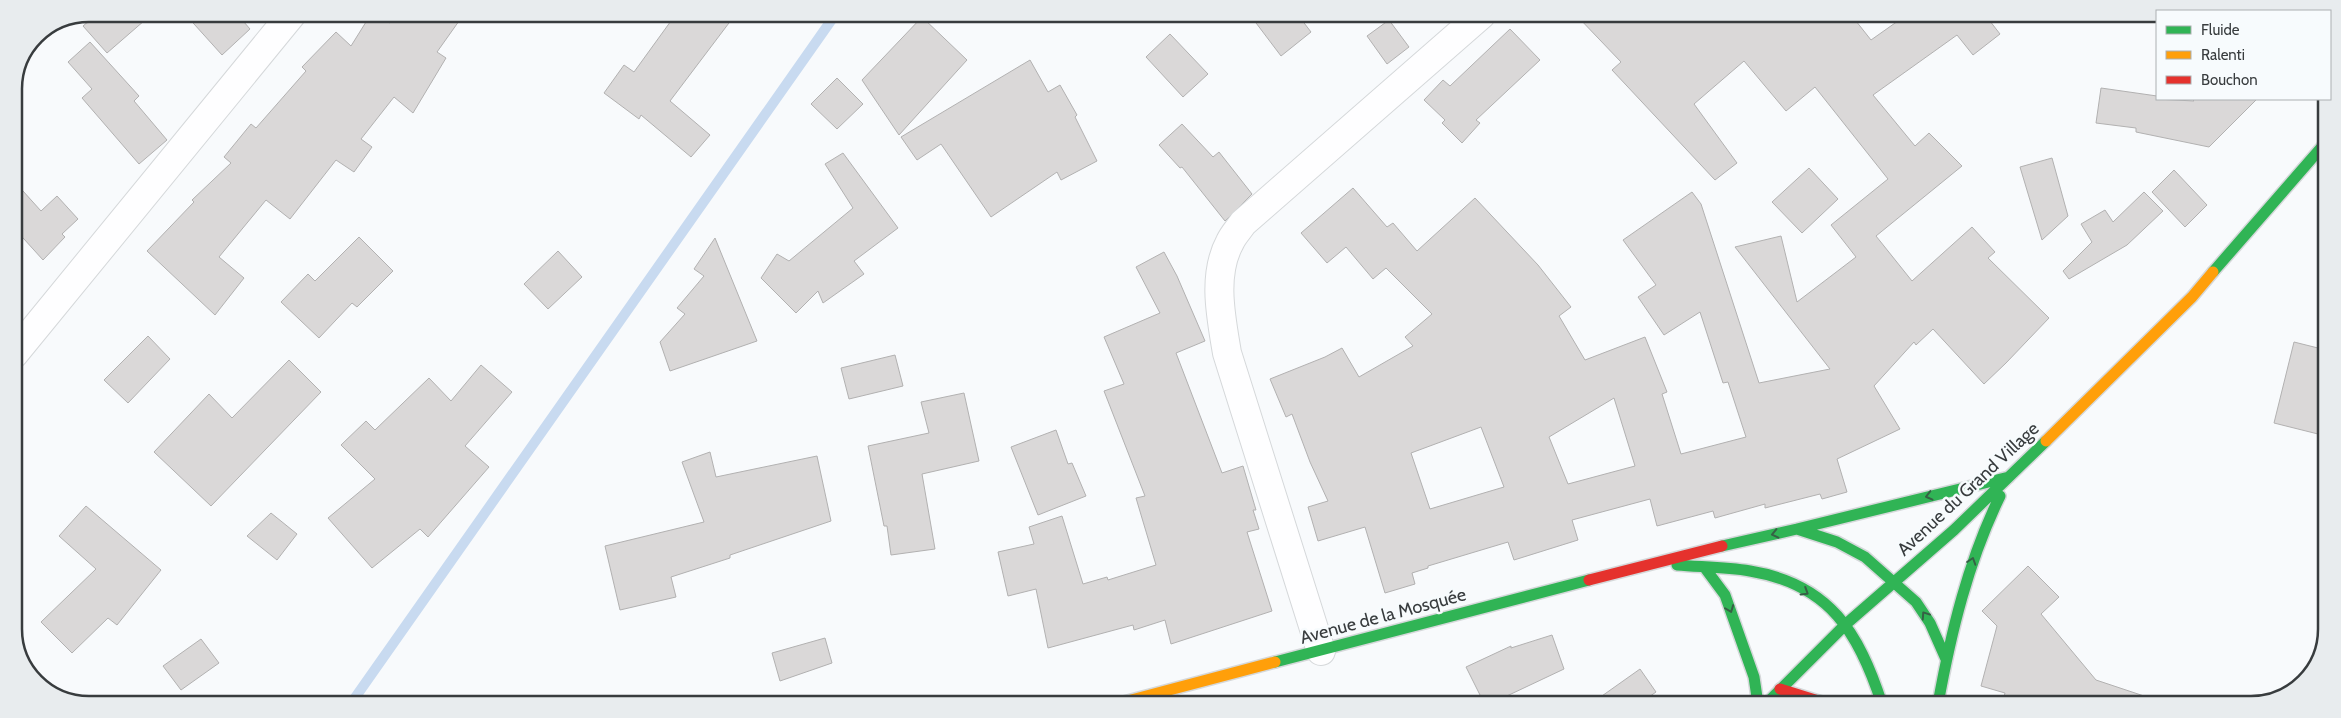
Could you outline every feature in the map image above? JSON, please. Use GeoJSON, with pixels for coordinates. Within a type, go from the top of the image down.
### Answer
{"type":"FeatureCollection","features":[{"type":"Feature","properties":{"kind":"street"},"geometry":{"type":"LineString","coordinates":[[22,344],[285,22]]}},
{"type":"Feature","properties":{"kind":"street"},"geometry":{"type":"LineString","coordinates":[[1321,651],[1227,353],[1219,305],[1221,270],[1229,242],[1243,223],[1474,22]]}},
{"type":"Feature","properties":{"kind":"street","name":"Avenue du Grand Village"},"geometry":{"type":"LineString","coordinates":[[1773,696],[1846,624],[1893,581],[1954,530],[2010,477],[2192,297],[2318,150]]}},
{"type":"Feature","properties":{"kind":"street"},"geometry":{"type":"LineString","coordinates":[[1939,696],[1960,597],[1975,550],[2010,477]]}},
{"type":"Feature","properties":{"kind":"street","name":"Avenue de la Mosquée"},"geometry":{"type":"LineString","coordinates":[[1147,696],[1656,562],[2010,477]]}},
{"type":"Feature","properties":{"kind":"street"},"geometry":{"type":"LineString","coordinates":[[1797,529],[1837,542],[1865,557],[1893,581],[1916,602],[1930,623],[1946,658]]}},
{"type":"Feature","properties":{"kind":"street"},"geometry":{"type":"LineString","coordinates":[[1656,562],[1764,573],[1793,584],[1824,604],[1846,624],[1867,662],[1879,696]]}},
{"type":"Feature","properties":{"kind":"street"},"geometry":{"type":"LineString","coordinates":[[1705,568],[1724,595],[1754,677],[1757,696]]}},
{"type":"Feature","properties":{"kind":"street"},"geometry":{"type":"LineString","coordinates":[[1780,689],[1802,696]]}},
{"type":"Feature","properties":{"kind":"building"},"geometry":{"type":"Polygon","coordinates":[[[90,22],[143,22],[107,53],[83,26],[90,22]]]}},
{"type":"Feature","properties":{"kind":"building"},"geometry":{"type":"Polygon","coordinates":[[[192,22],[244,22],[250,29],[222,55],[192,22]]]}},
{"type":"Feature","properties":{"kind":"building"},"geometry":{"type":"Polygon","coordinates":[[[366,22],[458,22],[437,52],[446,58],[413,113],[394,97],[361,139],[372,147],[354,172],[336,160],[290,219],[266,200],[219,257],[244,278],[215,315],[147,251],[194,202],[192,200],[231,163],[224,157],[251,124],[256,128],[306,71],[302,67],[336,32],[351,46],[366,22]]]}},
{"type":"Feature","properties":{"kind":"building"},"geometry":{"type":"Polygon","coordinates":[[[670,22],[730,22],[670,101],[710,135],[691,157],[641,115],[639,119],[604,93],[624,65],[634,72],[670,22]]]}},
{"type":"Feature","properties":{"kind":"building"},"geometry":{"type":"Polygon","coordinates":[[[917,22],[927,22],[967,60],[899,135],[862,80],[917,22]]]}},
{"type":"Feature","properties":{"kind":"building"},"geometry":{"type":"Polygon","coordinates":[[[1255,22],[1303,22],[1311,32],[1281,56],[1255,22]]]}},
{"type":"Feature","properties":{"kind":"building"},"geometry":{"type":"Polygon","coordinates":[[[1386,22],[1390,22],[1409,47],[1387,64],[1367,36],[1386,22]]]}},
{"type":"Feature","properties":{"kind":"building"},"geometry":{"type":"Polygon","coordinates":[[[1583,22],[1857,22],[1871,40],[1896,22],[1991,22],[2000,34],[1973,55],[1957,35],[1873,95],[1915,146],[1929,133],[1962,166],[1876,236],[1912,281],[1972,227],[1995,252],[1988,258],[2049,318],[1984,384],[1933,329],[1916,345],[1914,342],[1874,386],[1900,429],[1837,459],[1847,492],[1822,499],[1820,494],[1765,508],[1765,504],[1715,518],[1713,511],[1657,526],[1650,499],[1572,520],[1578,540],[1514,560],[1508,542],[1428,566],[1428,568],[1412,573],[1415,584],[1385,593],[1365,527],[1318,541],[1308,507],[1328,501],[1310,462],[1292,414],[1286,417],[1270,379],[1325,357],[1342,348],[1359,377],[1413,346],[1405,337],[1432,314],[1386,268],[1373,279],[1346,247],[1327,263],[1301,233],[1353,188],[1387,227],[1393,223],[1417,251],[1475,198],[1538,265],[1571,307],[1559,316],[1585,360],[1645,337],[1667,392],[1662,394],[1681,454],[1746,437],[1728,382],[1723,383],[1700,312],[1664,335],[1638,297],[1656,285],[1623,240],[1692,192],[1701,204],[1759,383],[1830,369],[1735,247],[1781,236],[1797,302],[1856,257],[1831,225],[1888,179],[1815,87],[1786,111],[1744,61],[1694,104],[1737,163],[1715,180],[1612,70],[1621,62],[1583,22]],[[1614,398],[1549,437],[1568,484],[1635,466],[1614,398]],[[1481,427],[1411,453],[1430,509],[1504,487],[1481,427]]]}},
{"type":"Feature","properties":{"kind":"building"},"geometry":{"type":"Polygon","coordinates":[[[1510,29],[1540,60],[1476,120],[1480,123],[1462,143],[1442,123],[1445,120],[1424,100],[1443,80],[1450,86],[1510,29]]]}},
{"type":"Feature","properties":{"kind":"building"},"geometry":{"type":"Polygon","coordinates":[[[1170,34],[1208,74],[1183,97],[1146,57],[1170,34]]]}},
{"type":"Feature","properties":{"kind":"building"},"geometry":{"type":"Polygon","coordinates":[[[90,42],[139,96],[134,101],[167,140],[139,164],[82,98],[92,89],[68,62],[90,42]]]}},
{"type":"Feature","properties":{"kind":"building"},"geometry":{"type":"Polygon","coordinates":[[[1030,60],[1048,92],[1060,85],[1077,115],[1075,117],[1097,161],[1061,180],[1057,172],[991,217],[941,144],[917,160],[901,137],[1030,60]]]}},
{"type":"Feature","properties":{"kind":"building"},"geometry":{"type":"Polygon","coordinates":[[[837,78],[863,104],[837,129],[811,104],[837,78]]]}},
{"type":"Feature","properties":{"kind":"building"},"geometry":{"type":"Polygon","coordinates":[[[2101,88],[2156,96],[2156,100],[2256,100],[2209,147],[2136,132],[2136,128],[2096,123],[2101,88]]]}},
{"type":"Feature","properties":{"kind":"building"},"geometry":{"type":"Polygon","coordinates":[[[1182,124],[1213,157],[1219,152],[1252,194],[1225,221],[1182,167],[1180,168],[1159,145],[1182,124]]]}},
{"type":"Feature","properties":{"kind":"building"},"geometry":{"type":"Polygon","coordinates":[[[843,153],[898,228],[854,261],[864,274],[823,303],[818,291],[796,313],[761,278],[777,254],[789,261],[853,208],[825,164],[843,153]]]}},
{"type":"Feature","properties":{"kind":"building"},"geometry":{"type":"Polygon","coordinates":[[[2052,158],[2068,216],[2042,240],[2020,167],[2052,158]]]}},
{"type":"Feature","properties":{"kind":"building"},"geometry":{"type":"Polygon","coordinates":[[[1809,168],[1838,199],[1802,233],[1772,202],[1809,168]]]}},
{"type":"Feature","properties":{"kind":"building"},"geometry":{"type":"Polygon","coordinates":[[[2174,170],[2207,205],[2185,227],[2152,192],[2174,170]]]}},
{"type":"Feature","properties":{"kind":"building"},"geometry":{"type":"Polygon","coordinates":[[[22,190],[41,211],[57,196],[78,219],[62,234],[65,237],[43,260],[22,237],[22,190]]]}},
{"type":"Feature","properties":{"kind":"building"},"geometry":{"type":"Polygon","coordinates":[[[2144,192],[2163,211],[2127,245],[2069,279],[2063,271],[2092,242],[2081,224],[2105,210],[2113,222],[2144,192]]]}},
{"type":"Feature","properties":{"kind":"building"},"geometry":{"type":"Polygon","coordinates":[[[359,237],[393,271],[357,307],[352,303],[319,338],[281,302],[308,274],[315,281],[359,237]]]}},
{"type":"Feature","properties":{"kind":"building"},"geometry":{"type":"Polygon","coordinates":[[[715,238],[757,341],[670,371],[660,342],[685,314],[677,308],[704,276],[694,269],[715,238]]]}},
{"type":"Feature","properties":{"kind":"building"},"geometry":{"type":"Polygon","coordinates":[[[558,251],[582,277],[548,309],[524,284],[558,251]]]}},
{"type":"Feature","properties":{"kind":"building"},"geometry":{"type":"Polygon","coordinates":[[[1164,252],[1177,276],[1205,341],[1176,353],[1222,473],[1243,466],[1256,510],[1253,510],[1259,529],[1247,532],[1272,611],[1171,644],[1165,620],[1134,630],[1133,625],[1048,648],[1036,589],[1008,596],[998,552],[1034,544],[1029,527],[1062,516],[1083,584],[1107,577],[1108,580],[1156,565],[1136,498],[1145,496],[1104,391],[1124,384],[1104,337],[1160,313],[1136,267],[1164,252]]]}},
{"type":"Feature","properties":{"kind":"building"},"geometry":{"type":"Polygon","coordinates":[[[148,336],[170,359],[128,403],[104,380],[148,336]]]}},
{"type":"Feature","properties":{"kind":"building"},"geometry":{"type":"Polygon","coordinates":[[[2294,342],[2318,348],[2318,434],[2274,423],[2294,342]]]}},
{"type":"Feature","properties":{"kind":"building"},"geometry":{"type":"Polygon","coordinates":[[[895,355],[903,386],[849,399],[841,368],[895,355]]]}},
{"type":"Feature","properties":{"kind":"building"},"geometry":{"type":"Polygon","coordinates":[[[289,360],[321,392],[211,506],[154,452],[209,394],[232,418],[289,360]]]}},
{"type":"Feature","properties":{"kind":"building"},"geometry":{"type":"Polygon","coordinates":[[[481,365],[512,392],[465,446],[489,467],[428,537],[420,529],[372,568],[328,518],[375,479],[341,445],[366,421],[375,430],[429,378],[451,401],[481,365]]]}},
{"type":"Feature","properties":{"kind":"building"},"geometry":{"type":"Polygon","coordinates":[[[964,393],[979,461],[922,474],[935,549],[891,555],[887,526],[884,526],[868,446],[929,433],[921,402],[964,393]]]}},
{"type":"Feature","properties":{"kind":"building"},"geometry":{"type":"Polygon","coordinates":[[[1056,430],[1068,464],[1072,463],[1086,496],[1038,515],[1011,447],[1056,430]]]}},
{"type":"Feature","properties":{"kind":"building"},"geometry":{"type":"Polygon","coordinates":[[[710,452],[716,477],[817,456],[831,521],[730,555],[730,558],[671,577],[676,597],[620,610],[605,546],[704,522],[682,462],[710,452]]]}},
{"type":"Feature","properties":{"kind":"building"},"geometry":{"type":"Polygon","coordinates":[[[86,506],[161,570],[117,625],[108,618],[72,653],[41,622],[96,569],[59,536],[86,506]]]}},
{"type":"Feature","properties":{"kind":"building"},"geometry":{"type":"Polygon","coordinates":[[[271,513],[297,534],[277,560],[247,536],[271,513]]]}},
{"type":"Feature","properties":{"kind":"building"},"geometry":{"type":"Polygon","coordinates":[[[2028,566],[2059,597],[2041,614],[2096,680],[2144,696],[2004,696],[2005,693],[1981,686],[1997,626],[1982,611],[2028,566]]]}},
{"type":"Feature","properties":{"kind":"building"},"geometry":{"type":"Polygon","coordinates":[[[1552,635],[1564,669],[1507,696],[1480,696],[1466,667],[1511,646],[1511,648],[1552,635]]]}},
{"type":"Feature","properties":{"kind":"building"},"geometry":{"type":"Polygon","coordinates":[[[825,638],[832,663],[780,681],[772,653],[825,638]]]}},
{"type":"Feature","properties":{"kind":"building"},"geometry":{"type":"Polygon","coordinates":[[[201,639],[219,663],[181,690],[163,666],[201,639]]]}},
{"type":"Feature","properties":{"kind":"building"},"geometry":{"type":"Polygon","coordinates":[[[1640,669],[1656,692],[1650,696],[1602,696],[1640,669]]]}},
{"type":"Feature","properties":{"kind":"waterway"},"geometry":{"type":"LineString","coordinates":[[356,696],[830,22]]}},
{"type":"Feature","properties":{"kind":"traffic: fast"},"geometry":{"type":"LineString","coordinates":[[2213,272],[2318,151]]}},
{"type":"Feature","properties":{"kind":"traffic: fast"},"geometry":{"type":"LineString","coordinates":[[1774,696],[1846,624],[1954,530],[2046,441]]}},
{"type":"Feature","properties":{"kind":"traffic: fast"},"geometry":{"type":"LineString","coordinates":[[1797,529],[2009,477]]}},
{"type":"Feature","properties":{"kind":"traffic: fast"},"geometry":{"type":"LineString","coordinates":[[1940,696],[1962,598],[1979,546],[2000,496]]}},
{"type":"Feature","properties":{"kind":"traffic: fast"},"geometry":{"type":"LineString","coordinates":[[1722,546],[1797,529],[1837,542],[1865,557],[1916,602],[1930,623],[1946,659]]}},
{"type":"Feature","properties":{"kind":"traffic: fast"},"geometry":{"type":"LineString","coordinates":[[1677,565],[1750,571],[1778,578],[1801,587],[1821,600],[1851,634],[1863,655],[1879,696]]}},
{"type":"Feature","properties":{"kind":"traffic: fast"},"geometry":{"type":"LineString","coordinates":[[1705,568],[1725,595],[1754,677],[1757,696]]}},
{"type":"Feature","properties":{"kind":"traffic: fast"},"geometry":{"type":"LineString","coordinates":[[1275,662],[1589,580]]}},
{"type":"Feature","properties":{"kind":"traffic: slow"},"geometry":{"type":"LineString","coordinates":[[2046,441],[2192,297],[2213,272]]}},
{"type":"Feature","properties":{"kind":"traffic: slow"},"geometry":{"type":"LineString","coordinates":[[1146,696],[1275,662]]}},
{"type":"Feature","properties":{"kind":"traffic: jam"},"geometry":{"type":"LineString","coordinates":[[1589,580],[1722,546]]}},
{"type":"Feature","properties":{"kind":"traffic: jam"},"geometry":{"type":"LineString","coordinates":[[1780,689],[1802,696]]}}]}
